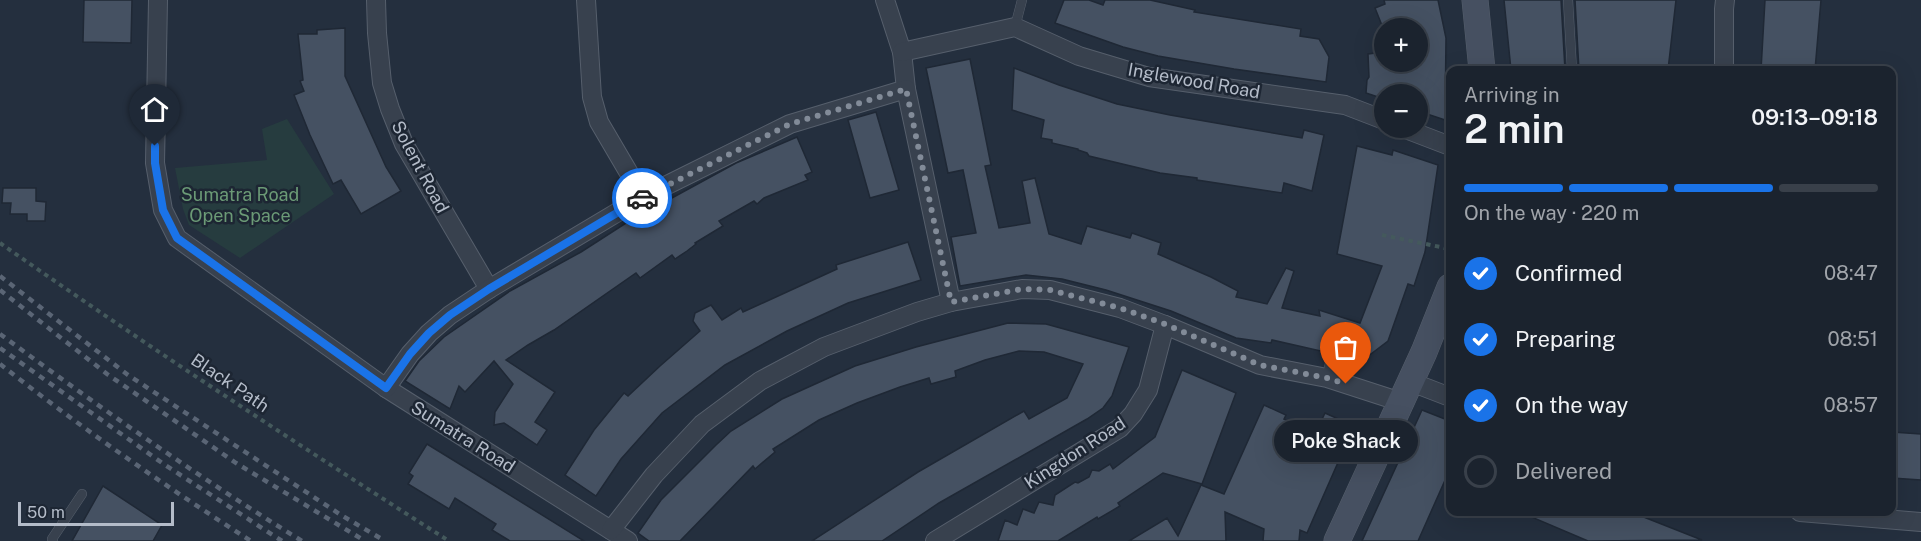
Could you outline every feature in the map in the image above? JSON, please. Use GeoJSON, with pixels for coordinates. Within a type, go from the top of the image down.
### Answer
{"type":"FeatureCollection","features":[{"type":"Feature","properties":{"kind":"main road"},"geometry":{"type":"LineString","coordinates":[[1475,0],[1482,66]]}},
{"type":"Feature","properties":{"kind":"main road"},"geometry":{"type":"LineString","coordinates":[[1337,541],[1406,392],[1446,297]]}},
{"type":"Feature","properties":{"kind":"street","name":"Sumatra Road"},"geometry":{"type":"LineString","coordinates":[[158,0],[155,163],[163,210],[177,238],[386,388],[628,541]]}},
{"type":"Feature","properties":{"kind":"street","name":"Solent Road"},"geometry":{"type":"LineString","coordinates":[[376,0],[376,33],[382,83],[397,127],[404,144],[489,289]]}},
{"type":"Feature","properties":{"kind":"street"},"geometry":{"type":"LineString","coordinates":[[586,0],[592,97],[599,122],[643,197]]}},
{"type":"Feature","properties":{"kind":"street"},"geometry":{"type":"LineString","coordinates":[[885,0],[902,52],[906,89],[951,302]]}},
{"type":"Feature","properties":{"kind":"street"},"geometry":{"type":"LineString","coordinates":[[1724,66],[1725,0]]}},
{"type":"Feature","properties":{"kind":"street"},"geometry":{"type":"LineString","coordinates":[[902,52],[1014,27]]}},
{"type":"Feature","properties":{"kind":"street","name":"Inglewood Road"},"geometry":{"type":"LineString","coordinates":[[1014,27],[1079,56],[1149,77],[1345,105],[1374,116]]}},
{"type":"Feature","properties":{"kind":"street"},"geometry":{"type":"LineString","coordinates":[[386,388],[410,354],[450,315],[489,289],[643,197],[790,124],[906,89]]}},
{"type":"Feature","properties":{"kind":"street"},"geometry":{"type":"LineString","coordinates":[[1428,138],[1446,144]]}},
{"type":"Feature","properties":{"kind":"street"},"geometry":{"type":"LineString","coordinates":[[611,530],[654,475],[702,424],[760,381],[824,347],[917,312],[951,302],[1022,289],[1050,290],[1120,308],[1165,324],[1260,365],[1446,397]]}},
{"type":"Feature","properties":{"kind":"street","name":"Kingdon Road"},"geometry":{"type":"LineString","coordinates":[[935,541],[1120,428],[1148,390],[1165,324]]}},
{"type":"Feature","properties":{"kind":"street"},"geometry":{"type":"LineString","coordinates":[[1848,516],[1921,522]]}},
{"type":"Feature","properties":{"kind":"lane"},"geometry":{"type":"LineString","coordinates":[[1014,27],[1022,0]]}},
{"type":"Feature","properties":{"kind":"lane"},"geometry":{"type":"LineString","coordinates":[[1568,0],[1572,66]]}},
{"type":"Feature","properties":{"kind":"lane"},"geometry":{"type":"LineString","coordinates":[[1327,378],[1332,353]]}},
{"type":"Feature","properties":{"kind":"lane"},"geometry":{"type":"LineString","coordinates":[[53,541],[52,538],[82,494]]}},
{"type":"Feature","properties":{"kind":"path"},"geometry":{"type":"LineString","coordinates":[[1382,234],[1446,248]]}},
{"type":"Feature","properties":{"kind":"path","name":"Black Path"},"geometry":{"type":"LineString","coordinates":[[0,243],[320,459],[449,541]]}},
{"type":"Feature","properties":{"kind":"green space","name":"Sumatra Road Open Space"},"geometry":{"type":"Polygon","coordinates":[[[287,119],[334,194],[240,258],[189,225],[183,209],[175,168],[267,160],[262,129],[287,119]]]}},
{"type":"Feature","properties":{"kind":"building"},"geometry":{"type":"Polygon","coordinates":[[[84,0],[132,0],[131,43],[83,42],[84,0]]]}},
{"type":"Feature","properties":{"kind":"building"},"geometry":{"type":"Polygon","coordinates":[[[1064,0],[1089,0],[1103,5],[1105,0],[1150,0],[1195,10],[1194,12],[1301,29],[1300,36],[1319,39],[1329,57],[1326,82],[1158,56],[1123,47],[1055,23],[1064,0]]]}},
{"type":"Feature","properties":{"kind":"building"},"geometry":{"type":"Polygon","coordinates":[[[1384,0],[1438,0],[1446,38],[1445,120],[1428,114],[1428,84],[1374,84],[1374,96],[1366,93],[1369,77],[1368,54],[1374,53],[1374,72],[1428,72],[1428,18],[1379,18],[1375,8],[1385,4],[1384,0]]]}},
{"type":"Feature","properties":{"kind":"building"},"geometry":{"type":"Polygon","coordinates":[[[1504,0],[1561,0],[1565,66],[1511,66],[1504,0]]]}},
{"type":"Feature","properties":{"kind":"building"},"geometry":{"type":"Polygon","coordinates":[[[1575,0],[1676,0],[1668,66],[1579,66],[1575,0]]]}},
{"type":"Feature","properties":{"kind":"building"},"geometry":{"type":"Polygon","coordinates":[[[1765,0],[1821,0],[1815,66],[1761,66],[1765,0]]]}},
{"type":"Feature","properties":{"kind":"building"},"geometry":{"type":"Polygon","coordinates":[[[345,28],[345,76],[386,167],[401,191],[361,214],[341,180],[333,184],[294,95],[304,91],[300,81],[303,80],[298,34],[317,34],[317,30],[345,28]]]}},
{"type":"Feature","properties":{"kind":"building"},"geometry":{"type":"Polygon","coordinates":[[[970,59],[991,165],[985,166],[999,228],[1030,223],[1022,181],[1035,178],[1049,234],[1081,244],[1087,226],[1130,238],[1132,233],[1161,243],[1158,254],[1238,291],[1236,297],[1267,304],[1286,268],[1294,271],[1282,308],[1320,316],[1319,310],[1360,323],[1382,266],[1337,254],[1357,146],[1392,155],[1393,150],[1438,165],[1425,252],[1414,286],[1408,284],[1388,341],[1363,360],[1339,355],[1337,348],[1333,346],[1327,348],[1325,352],[1272,340],[1271,343],[1236,338],[1171,311],[1106,290],[1062,279],[1026,275],[960,286],[951,237],[976,233],[963,170],[948,173],[926,68],[970,59]]]}},
{"type":"Feature","properties":{"kind":"building"},"geometry":{"type":"Polygon","coordinates":[[[1014,68],[1117,104],[1302,138],[1304,130],[1324,135],[1312,191],[1284,183],[1282,193],[1197,180],[1197,178],[1160,173],[1089,156],[1078,149],[1052,143],[1052,140],[1041,138],[1044,120],[1012,110],[1014,68]]]}},
{"type":"Feature","properties":{"kind":"building"},"geometry":{"type":"Polygon","coordinates":[[[876,112],[899,190],[870,198],[848,120],[876,112]]]}},
{"type":"Feature","properties":{"kind":"building"},"geometry":{"type":"Polygon","coordinates":[[[797,137],[812,172],[805,175],[808,180],[764,198],[757,204],[754,201],[719,221],[723,226],[695,243],[675,259],[672,255],[640,278],[636,273],[506,360],[555,392],[535,422],[547,430],[537,445],[504,423],[494,425],[495,412],[513,384],[494,361],[465,392],[459,386],[450,409],[405,381],[419,361],[444,337],[510,291],[581,252],[626,223],[736,163],[797,137]]]}},
{"type":"Feature","properties":{"kind":"building"},"geometry":{"type":"Polygon","coordinates":[[[3,188],[36,188],[36,201],[46,202],[45,221],[27,221],[27,214],[10,214],[11,203],[2,203],[3,188]]]}},
{"type":"Feature","properties":{"kind":"building"},"geometry":{"type":"Polygon","coordinates":[[[908,242],[921,280],[848,303],[787,331],[725,365],[662,413],[621,459],[596,496],[565,475],[594,430],[624,393],[628,396],[700,331],[693,321],[695,313],[711,305],[722,320],[741,308],[743,312],[837,269],[836,265],[908,242]]]}},
{"type":"Feature","properties":{"kind":"building"},"geometry":{"type":"Polygon","coordinates":[[[1008,323],[1046,324],[1129,347],[1112,396],[1103,408],[939,503],[882,541],[812,541],[918,472],[1024,411],[1029,419],[1067,398],[1083,364],[1044,352],[1019,351],[985,360],[955,371],[956,377],[931,384],[929,378],[900,387],[819,420],[773,449],[775,452],[755,469],[753,466],[680,541],[649,541],[638,533],[661,500],[731,431],[782,399],[855,366],[1008,323]]]}},
{"type":"Feature","properties":{"kind":"building"},"geometry":{"type":"Polygon","coordinates":[[[1182,370],[1236,393],[1202,484],[1163,473],[1118,503],[1120,506],[1058,541],[998,541],[1005,520],[1017,525],[1023,509],[1034,513],[1039,502],[1053,505],[1055,495],[1075,482],[1078,483],[1089,477],[1092,470],[1099,471],[1110,464],[1113,469],[1155,437],[1182,370]]]}},
{"type":"Feature","properties":{"kind":"building"},"geometry":{"type":"Polygon","coordinates":[[[1264,405],[1286,415],[1284,419],[1316,432],[1325,413],[1354,426],[1307,533],[1300,530],[1299,541],[1263,541],[1264,529],[1225,512],[1226,541],[1129,541],[1167,518],[1178,536],[1201,485],[1224,494],[1264,405]]]}},
{"type":"Feature","properties":{"kind":"building"},"geometry":{"type":"Polygon","coordinates":[[[1422,410],[1446,419],[1446,478],[1418,541],[1362,541],[1422,410]]]}},
{"type":"Feature","properties":{"kind":"building"},"geometry":{"type":"Polygon","coordinates":[[[1896,432],[1921,434],[1921,480],[1896,478],[1896,432]]]}},
{"type":"Feature","properties":{"kind":"building"},"geometry":{"type":"Polygon","coordinates":[[[427,444],[584,541],[510,541],[492,530],[496,524],[455,498],[449,509],[408,484],[413,476],[409,473],[427,444]]]}},
{"type":"Feature","properties":{"kind":"building"},"geometry":{"type":"Polygon","coordinates":[[[103,486],[162,525],[153,541],[72,541],[103,486]]]}},
{"type":"Feature","properties":{"kind":"building"},"geometry":{"type":"Polygon","coordinates":[[[1529,516],[1641,516],[1702,540],[1588,541],[1529,516]]]}},
{"type":"Feature","properties":{"kind":"railway"},"geometry":{"type":"LineString","coordinates":[[0,276],[128,375],[341,515],[385,541]]}},
{"type":"Feature","properties":{"kind":"railway"},"geometry":{"type":"LineString","coordinates":[[0,290],[107,374],[236,463],[365,541]]}},
{"type":"Feature","properties":{"kind":"railway"},"geometry":{"type":"LineString","coordinates":[[0,334],[149,440],[302,541]]}},
{"type":"Feature","properties":{"kind":"railway"},"geometry":{"type":"LineString","coordinates":[[0,348],[165,465],[282,541]]}},
{"type":"Feature","properties":{"kind":"railway"},"geometry":{"type":"LineString","coordinates":[[0,364],[123,456],[251,541]]}},
{"type":"Feature","properties":{"kind":"way so far"},"geometry":{"type":"LineString","coordinates":[[642,198],[790,124],[906,89],[951,302],[1022,289],[1050,290],[1120,308],[1165,324],[1260,365],[1346,384]]}},
{"type":"Feature","properties":{"kind":"place","name":"Poke Shack"},"geometry":{"type":"Point","coordinates":[1346,384]}},
{"type":"Feature","properties":{"kind":"route"},"geometry":{"type":"LineString","coordinates":[[155,146],[155,163],[163,210],[177,238],[386,388],[410,354],[450,315],[489,289],[642,198]]}}]}
